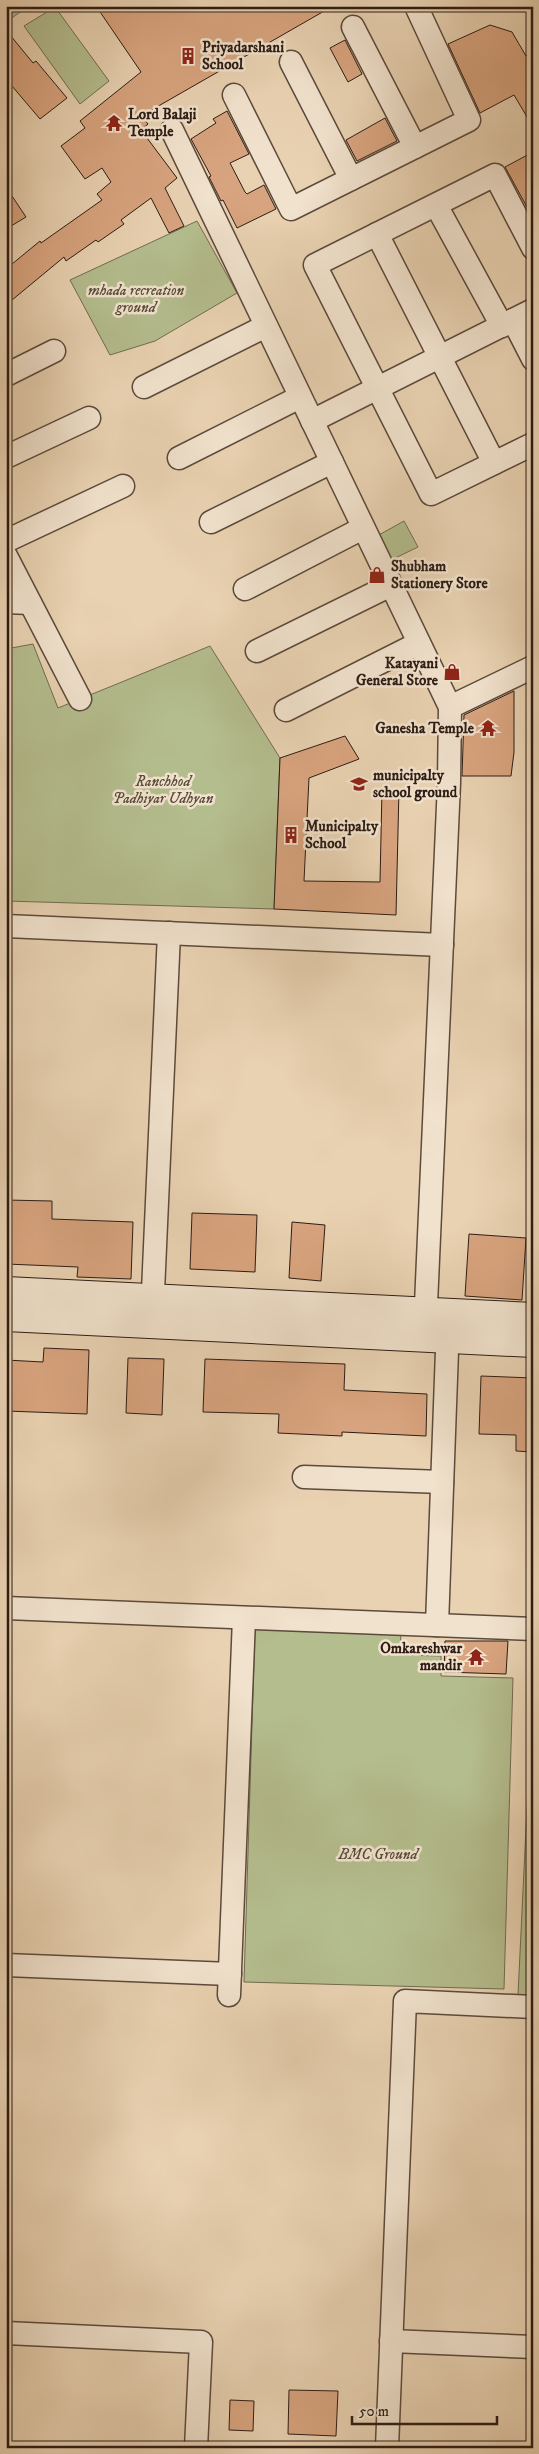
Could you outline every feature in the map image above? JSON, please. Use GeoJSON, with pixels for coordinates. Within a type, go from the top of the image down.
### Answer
{"type":"FeatureCollection","features":[{"type":"Feature","properties":{"kind":"street"},"geometry":{"type":"LineString","coordinates":[[234,95],[291,209],[469,120],[416,6]]}},
{"type":"Feature","properties":{"kind":"street"},"geometry":{"type":"LineString","coordinates":[[353,27],[415,147]]}},
{"type":"Feature","properties":{"kind":"street"},"geometry":{"type":"LineString","coordinates":[[291,62],[351,179]]}},
{"type":"Feature","properties":{"kind":"street"},"geometry":{"type":"LineString","coordinates":[[172,130],[450,707],[449,783],[442,945],[436,1325],[442,1482],[436,1625]]}},
{"type":"Feature","properties":{"kind":"street"},"geometry":{"type":"LineString","coordinates":[[533,248],[495,175],[315,265],[431,494],[533,444]]}},
{"type":"Feature","properties":{"kind":"street"},"geometry":{"type":"LineString","coordinates":[[436,205],[516,319],[533,359]]}},
{"type":"Feature","properties":{"kind":"street"},"geometry":{"type":"LineString","coordinates":[[377,234],[494,463]]}},
{"type":"Feature","properties":{"kind":"street"},"geometry":{"type":"LineString","coordinates":[[312,421],[516,319]]}},
{"type":"Feature","properties":{"kind":"street"},"geometry":{"type":"LineString","coordinates":[[144,387],[266,326]]}},
{"type":"Feature","properties":{"kind":"street"},"geometry":{"type":"LineString","coordinates":[[6,375],[54,351]]}},
{"type":"Feature","properties":{"kind":"street"},"geometry":{"type":"LineString","coordinates":[[179,458],[300,397]]}},
{"type":"Feature","properties":{"kind":"street"},"geometry":{"type":"LineString","coordinates":[[6,456],[89,418]]}},
{"type":"Feature","properties":{"kind":"street"},"geometry":{"type":"LineString","coordinates":[[212,522],[332,462]]}},
{"type":"Feature","properties":{"kind":"street"},"geometry":{"type":"LineString","coordinates":[[6,541],[123,486]]}},
{"type":"Feature","properties":{"kind":"street"},"geometry":{"type":"LineString","coordinates":[[245,589],[363,528]]}},
{"type":"Feature","properties":{"kind":"street"},"geometry":{"type":"LineString","coordinates":[[6,556],[80,699]]}},
{"type":"Feature","properties":{"kind":"street"},"geometry":{"type":"LineString","coordinates":[[258,651],[391,585]]}},
{"type":"Feature","properties":{"kind":"street"},"geometry":{"type":"LineString","coordinates":[[6,602],[30,603]]}},
{"type":"Feature","properties":{"kind":"street"},"geometry":{"type":"LineString","coordinates":[[286,710],[419,643]]}},
{"type":"Feature","properties":{"kind":"street"},"geometry":{"type":"LineString","coordinates":[[450,707],[533,667]]}},
{"type":"Feature","properties":{"kind":"street"},"geometry":{"type":"LineString","coordinates":[[6,926],[442,945]]}},
{"type":"Feature","properties":{"kind":"street"},"geometry":{"type":"LineString","coordinates":[[152,1311],[169,933]]}},
{"type":"Feature","properties":{"kind":"street"},"geometry":{"type":"LineString","coordinates":[[6,1291],[152,1311],[436,1325],[533,1317]]}},
{"type":"Feature","properties":{"kind":"street"},"geometry":{"type":"LineString","coordinates":[[6,1317],[152,1311]]}},
{"type":"Feature","properties":{"kind":"street"},"geometry":{"type":"LineString","coordinates":[[436,1325],[533,1343]]}},
{"type":"Feature","properties":{"kind":"street"},"geometry":{"type":"LineString","coordinates":[[304,1477],[442,1482]]}},
{"type":"Feature","properties":{"kind":"street"},"geometry":{"type":"LineString","coordinates":[[6,1608],[533,1629]]}},
{"type":"Feature","properties":{"kind":"street"},"geometry":{"type":"LineString","coordinates":[[6,1965],[229,1984],[244,1618]]}},
{"type":"Feature","properties":{"kind":"street"},"geometry":{"type":"LineString","coordinates":[[387,2448],[404,2002],[533,2006]]}},
{"type":"Feature","properties":{"kind":"street"},"geometry":{"type":"LineString","coordinates":[[6,2333],[201,2342],[196,2448]]}},
{"type":"Feature","properties":{"kind":"street"},"geometry":{"type":"LineString","coordinates":[[391,2341],[533,2347]]}},
{"type":"Feature","properties":{"kind":"green space"},"geometry":{"type":"Polygon","coordinates":[[[55,7],[109,81],[80,104],[24,26],[55,7]]]}},
{"type":"Feature","properties":{"kind":"green space","name":"mhada recreation ground"},"geometry":{"type":"Polygon","coordinates":[[[197,221],[237,293],[155,341],[110,355],[70,280],[197,221]]]}},
{"type":"Feature","properties":{"kind":"green space"},"geometry":{"type":"Polygon","coordinates":[[[404,521],[418,547],[389,561],[377,536],[404,521]]]}},
{"type":"Feature","properties":{"kind":"green space","name":"Ranchhod Padhiyar Udhyan"},"geometry":{"type":"Polygon","coordinates":[[[33,644],[58,708],[210,646],[280,758],[274,909],[6,901],[6,649],[33,644]]]}},
{"type":"Feature","properties":{"kind":"green space","name":"BMC Ground"},"geometry":{"type":"Polygon","coordinates":[[[255,1627],[401,1632],[400,1655],[441,1656],[441,1676],[513,1678],[504,1989],[244,1982],[255,1627]]]}},
{"type":"Feature","properties":{"kind":"green space"},"geometry":{"type":"Polygon","coordinates":[[[533,1703],[533,1996],[518,1995],[533,1703]]]}},
{"type":"Feature","properties":{"kind":"water"},"geometry":{"type":"Polygon","coordinates":[[[6,6],[29,6],[6,22],[6,6]]]}},
{"type":"Feature","properties":{"kind":"building"},"geometry":{"type":"Polygon","coordinates":[[[96,6],[333,6],[141,116],[148,124],[141,130],[177,178],[165,188],[184,226],[169,233],[151,198],[121,220],[124,224],[98,242],[96,240],[66,261],[64,257],[6,305],[6,269],[40,241],[41,243],[102,200],[97,194],[111,182],[102,168],[85,179],[61,146],[85,128],[80,121],[141,72],[96,6]]]}},
{"type":"Feature","properties":{"kind":"building"},"geometry":{"type":"Polygon","coordinates":[[[490,25],[512,32],[526,56],[533,52],[533,127],[514,95],[480,113],[448,44],[490,25]]]}},
{"type":"Feature","properties":{"kind":"building"},"geometry":{"type":"Polygon","coordinates":[[[6,30],[33,63],[36,61],[67,98],[40,119],[6,79],[6,30]]]}},
{"type":"Feature","properties":{"kind":"building"},"geometry":{"type":"Polygon","coordinates":[[[345,40],[362,74],[348,82],[330,48],[345,40]]]}},
{"type":"Feature","properties":{"kind":"building"},"geometry":{"type":"Polygon","coordinates":[[[227,111],[249,154],[230,163],[247,194],[264,185],[276,209],[237,228],[223,200],[221,201],[209,177],[211,176],[191,139],[216,123],[213,119],[227,111]]]}},
{"type":"Feature","properties":{"kind":"building"},"geometry":{"type":"Polygon","coordinates":[[[385,118],[397,141],[357,161],[346,140],[385,118]]]}},
{"type":"Feature","properties":{"kind":"building"},"geometry":{"type":"Polygon","coordinates":[[[533,152],[533,218],[505,167],[533,152]]]}},
{"type":"Feature","properties":{"kind":"building"},"geometry":{"type":"Polygon","coordinates":[[[6,187],[26,217],[6,229],[6,187]]]}},
{"type":"Feature","properties":{"kind":"building","name":"Ganesha Temple"},"geometry":{"type":"Polygon","coordinates":[[[514,691],[514,752],[511,776],[462,776],[464,715],[514,691]]]}},
{"type":"Feature","properties":{"kind":"building","name":"Municipalty School"},"geometry":{"type":"Polygon","coordinates":[[[345,736],[359,759],[309,778],[304,881],[380,882],[382,789],[399,789],[396,915],[274,909],[280,758],[345,736]]]}},
{"type":"Feature","properties":{"kind":"building"},"geometry":{"type":"Polygon","coordinates":[[[6,1200],[52,1201],[52,1219],[133,1222],[131,1279],[77,1277],[78,1267],[6,1264],[6,1200]]]}},
{"type":"Feature","properties":{"kind":"building"},"geometry":{"type":"Polygon","coordinates":[[[192,1213],[257,1215],[255,1272],[190,1269],[192,1213]]]}},
{"type":"Feature","properties":{"kind":"building"},"geometry":{"type":"Polygon","coordinates":[[[292,1222],[325,1225],[321,1281],[289,1278],[292,1222]]]}},
{"type":"Feature","properties":{"kind":"building"},"geometry":{"type":"Polygon","coordinates":[[[469,1234],[526,1238],[522,1300],[465,1296],[469,1234]]]}},
{"type":"Feature","properties":{"kind":"building"},"geometry":{"type":"Polygon","coordinates":[[[44,1348],[89,1350],[87,1414],[6,1411],[6,1360],[43,1362],[44,1348]]]}},
{"type":"Feature","properties":{"kind":"building"},"geometry":{"type":"Polygon","coordinates":[[[128,1358],[164,1359],[162,1415],[126,1413],[128,1358]]]}},
{"type":"Feature","properties":{"kind":"building"},"geometry":{"type":"Polygon","coordinates":[[[205,1359],[345,1364],[344,1390],[427,1394],[426,1436],[342,1432],[342,1436],[278,1433],[279,1414],[203,1412],[205,1359]]]}},
{"type":"Feature","properties":{"kind":"building"},"geometry":{"type":"Polygon","coordinates":[[[481,1376],[533,1378],[533,1452],[516,1451],[516,1435],[479,1434],[481,1376]]]}},
{"type":"Feature","properties":{"kind":"building","name":"Omkareshwar mandir"},"geometry":{"type":"Polygon","coordinates":[[[445,1641],[508,1641],[506,1674],[444,1672],[445,1641]]]}},
{"type":"Feature","properties":{"kind":"building"},"geometry":{"type":"Polygon","coordinates":[[[289,2390],[338,2391],[336,2436],[288,2434],[289,2390]]]}},
{"type":"Feature","properties":{"kind":"building"},"geometry":{"type":"Polygon","coordinates":[[[230,2400],[254,2401],[253,2431],[229,2430],[230,2400]]]}},
{"type":"Feature","properties":{"kind":"place","name":"Priyadarshani School"},"geometry":{"type":"Point","coordinates":[188,56]}},
{"type":"Feature","properties":{"kind":"place","name":"Lord Balaji Temple"},"geometry":{"type":"Point","coordinates":[114,123]}},
{"type":"Feature","properties":{"kind":"place","name":"Shubham Stationery Store"},"geometry":{"type":"Point","coordinates":[377,575]}},
{"type":"Feature","properties":{"kind":"place","name":"Katayani General Store"},"geometry":{"type":"Point","coordinates":[452,672]}},
{"type":"Feature","properties":{"kind":"place","name":"Ganesha Temple"},"geometry":{"type":"Point","coordinates":[488,728]}},
{"type":"Feature","properties":{"kind":"place","name":"municipalty school ground"},"geometry":{"type":"Point","coordinates":[359,784]}},
{"type":"Feature","properties":{"kind":"place","name":"Municipalty School"},"geometry":{"type":"Point","coordinates":[291,835]}},
{"type":"Feature","properties":{"kind":"place","name":"Omkareshwar mandir"},"geometry":{"type":"Point","coordinates":[476,1657]}}]}
